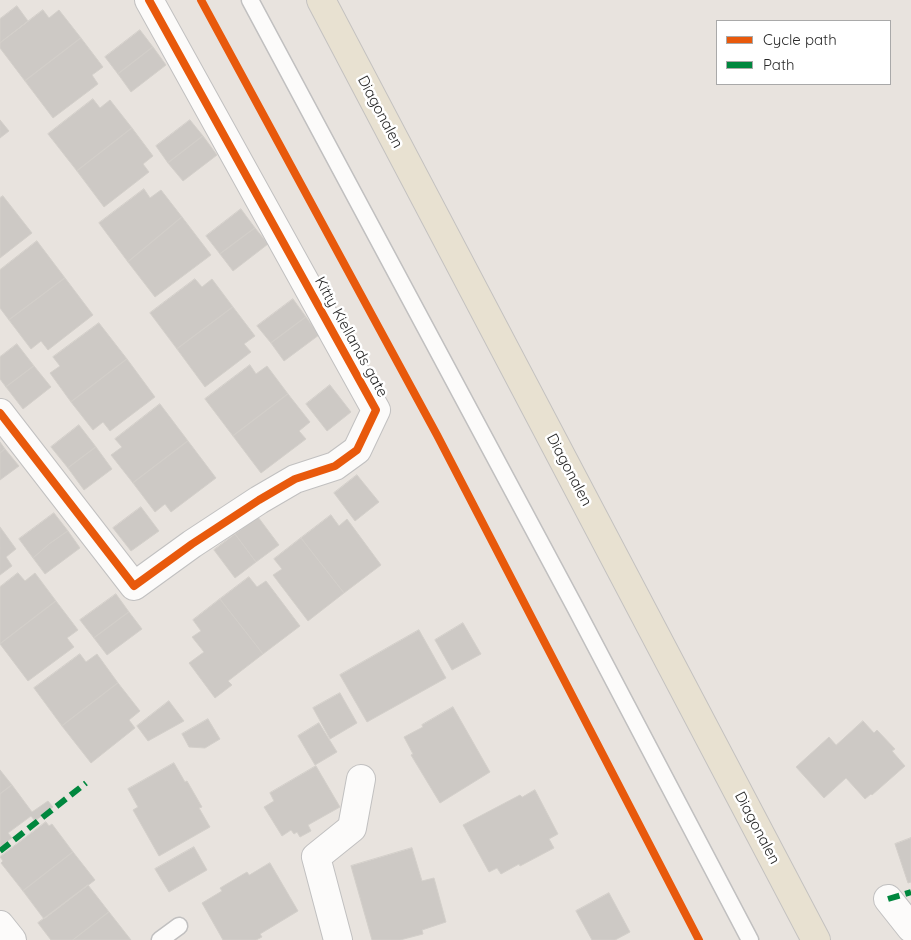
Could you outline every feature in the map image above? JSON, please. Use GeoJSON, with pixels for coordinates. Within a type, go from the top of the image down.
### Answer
{"type":"FeatureCollection","features":[{"type":"Feature","properties":{"kind":"main road","name":"Diagonalen"},"geometry":{"type":"LineString","coordinates":[[321,0],[816,940]]}},
{"type":"Feature","properties":{"kind":"street","name":"Kitty Kiellands gate"},"geometry":{"type":"LineString","coordinates":[[0,413],[134,586],[192,544],[295,478],[335,466],[357,450],[376,410],[149,0]]}},
{"type":"Feature","properties":{"kind":"street"},"geometry":{"type":"LineString","coordinates":[[338,940],[316,857],[352,828],[361,779]]}},
{"type":"Feature","properties":{"kind":"street"},"geometry":{"type":"LineString","coordinates":[[888,899],[911,928]]}},
{"type":"Feature","properties":{"kind":"street"},"geometry":{"type":"LineString","coordinates":[[0,925],[12,940]]}},
{"type":"Feature","properties":{"kind":"lane"},"geometry":{"type":"LineString","coordinates":[[250,0],[571,598],[750,940]]}},
{"type":"Feature","properties":{"kind":"lane"},"geometry":{"type":"LineString","coordinates":[[160,940],[179,926]]}},
{"type":"Feature","properties":{"kind":"building"},"geometry":{"type":"Polygon","coordinates":[[[17,6],[28,21],[0,43],[0,19],[17,6]]]}},
{"type":"Feature","properties":{"kind":"building"},"geometry":{"type":"Polygon","coordinates":[[[43,10],[49,18],[59,10],[81,38],[25,81],[0,48],[0,43],[43,10]]]}},
{"type":"Feature","properties":{"kind":"building"},"geometry":{"type":"Polygon","coordinates":[[[140,30],[153,47],[118,74],[105,57],[140,30]]]}},
{"type":"Feature","properties":{"kind":"building"},"geometry":{"type":"Polygon","coordinates":[[[81,38],[103,67],[92,75],[98,84],[53,118],[25,81],[81,38]]]}},
{"type":"Feature","properties":{"kind":"building"},"geometry":{"type":"Polygon","coordinates":[[[153,47],[166,65],[131,92],[118,74],[153,47]]]}},
{"type":"Feature","properties":{"kind":"building"},"geometry":{"type":"Polygon","coordinates":[[[93,99],[100,108],[110,100],[132,128],[77,171],[48,134],[93,99]]]}},
{"type":"Feature","properties":{"kind":"building"},"geometry":{"type":"Polygon","coordinates":[[[0,120],[9,131],[0,138],[0,120]]]}},
{"type":"Feature","properties":{"kind":"building"},"geometry":{"type":"Polygon","coordinates":[[[190,120],[203,136],[168,163],[156,146],[190,120]]]}},
{"type":"Feature","properties":{"kind":"building"},"geometry":{"type":"Polygon","coordinates":[[[132,128],[153,156],[143,164],[149,172],[104,207],[77,171],[132,128]]]}},
{"type":"Feature","properties":{"kind":"building"},"geometry":{"type":"Polygon","coordinates":[[[203,136],[217,155],[183,181],[168,163],[203,136]]]}},
{"type":"Feature","properties":{"kind":"building"},"geometry":{"type":"Polygon","coordinates":[[[144,189],[150,198],[161,190],[182,217],[128,262],[99,223],[144,189]]]}},
{"type":"Feature","properties":{"kind":"building"},"geometry":{"type":"Polygon","coordinates":[[[3,196],[32,233],[0,258],[0,198],[3,196]]]}},
{"type":"Feature","properties":{"kind":"building"},"geometry":{"type":"Polygon","coordinates":[[[241,209],[255,228],[220,254],[206,236],[241,209]]]}},
{"type":"Feature","properties":{"kind":"building"},"geometry":{"type":"Polygon","coordinates":[[[182,217],[211,255],[155,297],[128,262],[182,217]]]}},
{"type":"Feature","properties":{"kind":"building"},"geometry":{"type":"Polygon","coordinates":[[[255,228],[268,244],[233,271],[220,254],[255,228]]]}},
{"type":"Feature","properties":{"kind":"building"},"geometry":{"type":"Polygon","coordinates":[[[37,241],[65,278],[9,320],[0,308],[0,270],[37,241]]]}},
{"type":"Feature","properties":{"kind":"building"},"geometry":{"type":"Polygon","coordinates":[[[65,278],[93,315],[48,350],[41,341],[31,349],[9,320],[65,278]]]}},
{"type":"Feature","properties":{"kind":"building"},"geometry":{"type":"Polygon","coordinates":[[[195,279],[202,287],[212,279],[233,307],[177,349],[150,313],[195,279]]]}},
{"type":"Feature","properties":{"kind":"building"},"geometry":{"type":"Polygon","coordinates":[[[293,299],[306,317],[271,343],[257,326],[293,299]]]}},
{"type":"Feature","properties":{"kind":"building"},"geometry":{"type":"Polygon","coordinates":[[[233,307],[255,336],[244,344],[251,352],[205,387],[177,349],[233,307]]]}},
{"type":"Feature","properties":{"kind":"building"},"geometry":{"type":"Polygon","coordinates":[[[306,317],[319,335],[284,361],[271,343],[306,317]]]}},
{"type":"Feature","properties":{"kind":"building"},"geometry":{"type":"Polygon","coordinates":[[[99,323],[127,359],[71,402],[50,373],[60,366],[53,357],[99,323]]]}},
{"type":"Feature","properties":{"kind":"building"},"geometry":{"type":"Polygon","coordinates":[[[17,344],[34,366],[6,387],[0,379],[0,357],[17,344]]]}},
{"type":"Feature","properties":{"kind":"building"},"geometry":{"type":"Polygon","coordinates":[[[127,359],[155,397],[110,431],[103,422],[93,430],[71,402],[127,359]]]}},
{"type":"Feature","properties":{"kind":"building"},"geometry":{"type":"Polygon","coordinates":[[[250,365],[256,374],[267,366],[288,394],[233,436],[205,399],[250,365]]]}},
{"type":"Feature","properties":{"kind":"building"},"geometry":{"type":"Polygon","coordinates":[[[34,366],[51,387],[23,409],[6,387],[34,366]]]}},
{"type":"Feature","properties":{"kind":"building"},"geometry":{"type":"Polygon","coordinates":[[[330,385],[351,412],[327,431],[306,404],[330,385]]]}},
{"type":"Feature","properties":{"kind":"building"},"geometry":{"type":"Polygon","coordinates":[[[288,394],[310,422],[299,431],[306,439],[261,473],[233,436],[288,394]]]}},
{"type":"Feature","properties":{"kind":"building"},"geometry":{"type":"Polygon","coordinates":[[[160,404],[188,441],[133,483],[111,455],[122,447],[115,439],[160,404]]]}},
{"type":"Feature","properties":{"kind":"building"},"geometry":{"type":"Polygon","coordinates":[[[79,425],[96,447],[68,468],[51,447],[79,425]]]}},
{"type":"Feature","properties":{"kind":"building"},"geometry":{"type":"Polygon","coordinates":[[[188,441],[216,478],[171,512],[165,504],[155,512],[133,483],[188,441]]]}},
{"type":"Feature","properties":{"kind":"building"},"geometry":{"type":"Polygon","coordinates":[[[0,442],[5,449],[0,453],[0,442]]]}},
{"type":"Feature","properties":{"kind":"building"},"geometry":{"type":"Polygon","coordinates":[[[96,447],[112,469],[84,490],[68,468],[96,447]]]}},
{"type":"Feature","properties":{"kind":"building"},"geometry":{"type":"Polygon","coordinates":[[[5,449],[19,466],[0,480],[0,453],[5,449]]]}},
{"type":"Feature","properties":{"kind":"building"},"geometry":{"type":"Polygon","coordinates":[[[357,475],[379,502],[355,521],[334,493],[357,475]]]}},
{"type":"Feature","properties":{"kind":"building"},"geometry":{"type":"Polygon","coordinates":[[[141,507],[159,531],[131,551],[113,528],[141,507]]]}},
{"type":"Feature","properties":{"kind":"building"},"geometry":{"type":"Polygon","coordinates":[[[54,513],[68,531],[33,558],[19,539],[54,513]]]}},
{"type":"Feature","properties":{"kind":"building"},"geometry":{"type":"Polygon","coordinates":[[[331,515],[339,526],[347,519],[381,565],[344,593],[301,538],[331,515]]]}},
{"type":"Feature","properties":{"kind":"building"},"geometry":{"type":"Polygon","coordinates":[[[258,517],[279,545],[256,562],[235,534],[258,517]]]}},
{"type":"Feature","properties":{"kind":"building"},"geometry":{"type":"Polygon","coordinates":[[[0,527],[16,549],[6,557],[12,566],[0,575],[0,527]]]}},
{"type":"Feature","properties":{"kind":"building"},"geometry":{"type":"Polygon","coordinates":[[[68,531],[80,548],[45,574],[33,558],[68,531]]]}},
{"type":"Feature","properties":{"kind":"building"},"geometry":{"type":"Polygon","coordinates":[[[235,534],[256,562],[235,578],[214,550],[235,534]]]}},
{"type":"Feature","properties":{"kind":"building"},"geometry":{"type":"Polygon","coordinates":[[[301,538],[344,593],[308,621],[273,575],[282,569],[274,559],[301,538]]]}},
{"type":"Feature","properties":{"kind":"building"},"geometry":{"type":"Polygon","coordinates":[[[18,573],[25,581],[35,573],[56,601],[0,644],[0,587],[18,573]]]}},
{"type":"Feature","properties":{"kind":"building"},"geometry":{"type":"Polygon","coordinates":[[[249,577],[257,587],[266,581],[300,626],[263,654],[220,599],[249,577]]]}},
{"type":"Feature","properties":{"kind":"building"},"geometry":{"type":"Polygon","coordinates":[[[116,594],[129,612],[94,638],[80,620],[116,594]]]}},
{"type":"Feature","properties":{"kind":"building"},"geometry":{"type":"Polygon","coordinates":[[[220,599],[263,654],[228,681],[232,685],[215,698],[189,663],[204,652],[192,637],[201,631],[193,620],[220,599]]]}},
{"type":"Feature","properties":{"kind":"building"},"geometry":{"type":"Polygon","coordinates":[[[56,601],[78,630],[67,638],[74,647],[28,681],[0,644],[56,601]]]}},
{"type":"Feature","properties":{"kind":"building"},"geometry":{"type":"Polygon","coordinates":[[[129,612],[142,629],[107,655],[94,638],[129,612]]]}},
{"type":"Feature","properties":{"kind":"building"},"geometry":{"type":"Polygon","coordinates":[[[463,623],[481,654],[452,670],[435,640],[463,623]]]}},
{"type":"Feature","properties":{"kind":"building"},"geometry":{"type":"Polygon","coordinates":[[[419,630],[446,678],[367,722],[340,675],[419,630]]]}},
{"type":"Feature","properties":{"kind":"building"},"geometry":{"type":"Polygon","coordinates":[[[80,654],[86,662],[97,654],[118,683],[62,726],[34,688],[80,654]]]}},
{"type":"Feature","properties":{"kind":"building"},"geometry":{"type":"Polygon","coordinates":[[[118,683],[140,711],[129,720],[135,728],[91,763],[62,726],[118,683]]]}},
{"type":"Feature","properties":{"kind":"building"},"geometry":{"type":"Polygon","coordinates":[[[340,693],[357,723],[330,739],[313,708],[340,693]]]}},
{"type":"Feature","properties":{"kind":"building"},"geometry":{"type":"Polygon","coordinates":[[[169,701],[184,721],[148,741],[137,726],[169,701]]]}},
{"type":"Feature","properties":{"kind":"building"},"geometry":{"type":"Polygon","coordinates":[[[453,707],[490,772],[440,803],[411,755],[413,754],[404,737],[453,707]]]}},
{"type":"Feature","properties":{"kind":"building"},"geometry":{"type":"Polygon","coordinates":[[[208,719],[220,739],[205,748],[189,747],[182,734],[208,719]]]}},
{"type":"Feature","properties":{"kind":"building"},"geometry":{"type":"Polygon","coordinates":[[[863,721],[874,733],[877,730],[895,749],[892,751],[905,766],[865,799],[846,778],[824,798],[796,767],[829,737],[836,745],[863,721]]]}},
{"type":"Feature","properties":{"kind":"building"},"geometry":{"type":"Polygon","coordinates":[[[319,723],[337,752],[315,765],[298,736],[319,723]]]}},
{"type":"Feature","properties":{"kind":"building"},"geometry":{"type":"Polygon","coordinates":[[[174,763],[202,807],[199,808],[210,827],[159,856],[133,810],[138,807],[128,789],[174,763]]]}},
{"type":"Feature","properties":{"kind":"building"},"geometry":{"type":"Polygon","coordinates":[[[316,766],[340,807],[308,825],[311,831],[300,837],[297,832],[294,834],[291,830],[282,836],[264,807],[274,801],[270,793],[316,766]]]}},
{"type":"Feature","properties":{"kind":"building"},"geometry":{"type":"Polygon","coordinates":[[[0,770],[12,785],[0,794],[0,770]]]}},
{"type":"Feature","properties":{"kind":"building"},"geometry":{"type":"Polygon","coordinates":[[[12,785],[32,812],[48,801],[53,807],[35,821],[31,816],[8,833],[12,838],[0,847],[0,794],[12,785]]]}},
{"type":"Feature","properties":{"kind":"building"},"geometry":{"type":"Polygon","coordinates":[[[535,790],[558,834],[549,839],[554,848],[501,874],[497,868],[489,872],[463,825],[520,795],[522,797],[535,790]]]}},
{"type":"Feature","properties":{"kind":"building"},"geometry":{"type":"Polygon","coordinates":[[[46,822],[49,826],[52,824],[73,852],[23,891],[1,863],[3,861],[0,857],[46,822]]]}},
{"type":"Feature","properties":{"kind":"building"},"geometry":{"type":"Polygon","coordinates":[[[911,838],[911,882],[908,883],[895,844],[911,838]]]}},
{"type":"Feature","properties":{"kind":"building"},"geometry":{"type":"Polygon","coordinates":[[[194,847],[207,870],[169,892],[155,869],[194,847]]]}},
{"type":"Feature","properties":{"kind":"building"},"geometry":{"type":"Polygon","coordinates":[[[412,848],[422,881],[434,878],[446,922],[422,930],[423,934],[400,940],[372,940],[351,866],[412,848]]]}},
{"type":"Feature","properties":{"kind":"building"},"geometry":{"type":"Polygon","coordinates":[[[73,852],[95,880],[44,919],[23,891],[73,852]]]}},
{"type":"Feature","properties":{"kind":"building"},"geometry":{"type":"Polygon","coordinates":[[[270,863],[298,911],[260,934],[262,937],[256,940],[223,940],[202,903],[222,891],[220,888],[247,872],[249,875],[270,863]]]}},
{"type":"Feature","properties":{"kind":"building"},"geometry":{"type":"Polygon","coordinates":[[[88,885],[109,912],[73,940],[51,940],[38,923],[88,885]]]}},
{"type":"Feature","properties":{"kind":"building"},"geometry":{"type":"Polygon","coordinates":[[[609,893],[630,932],[615,940],[592,940],[576,911],[609,893]]]}},
{"type":"Feature","properties":{"kind":"building"},"geometry":{"type":"Polygon","coordinates":[[[109,912],[131,940],[73,940],[109,912]]]}},
{"type":"Feature","properties":{"kind":"marked path"},"geometry":{"type":"LineString","coordinates":[[0,851],[86,783]]}},
{"type":"Feature","properties":{"kind":"marked path"},"geometry":{"type":"LineString","coordinates":[[888,899],[911,892]]}},
{"type":"Feature","properties":{"kind":"cycle path"},"geometry":{"type":"LineString","coordinates":[[0,413],[134,586],[192,544],[259,500],[295,479],[335,466],[357,450],[376,410],[149,0]]}},
{"type":"Feature","properties":{"kind":"cycle path"},"geometry":{"type":"LineString","coordinates":[[201,0],[437,435],[699,940]]}}]}
